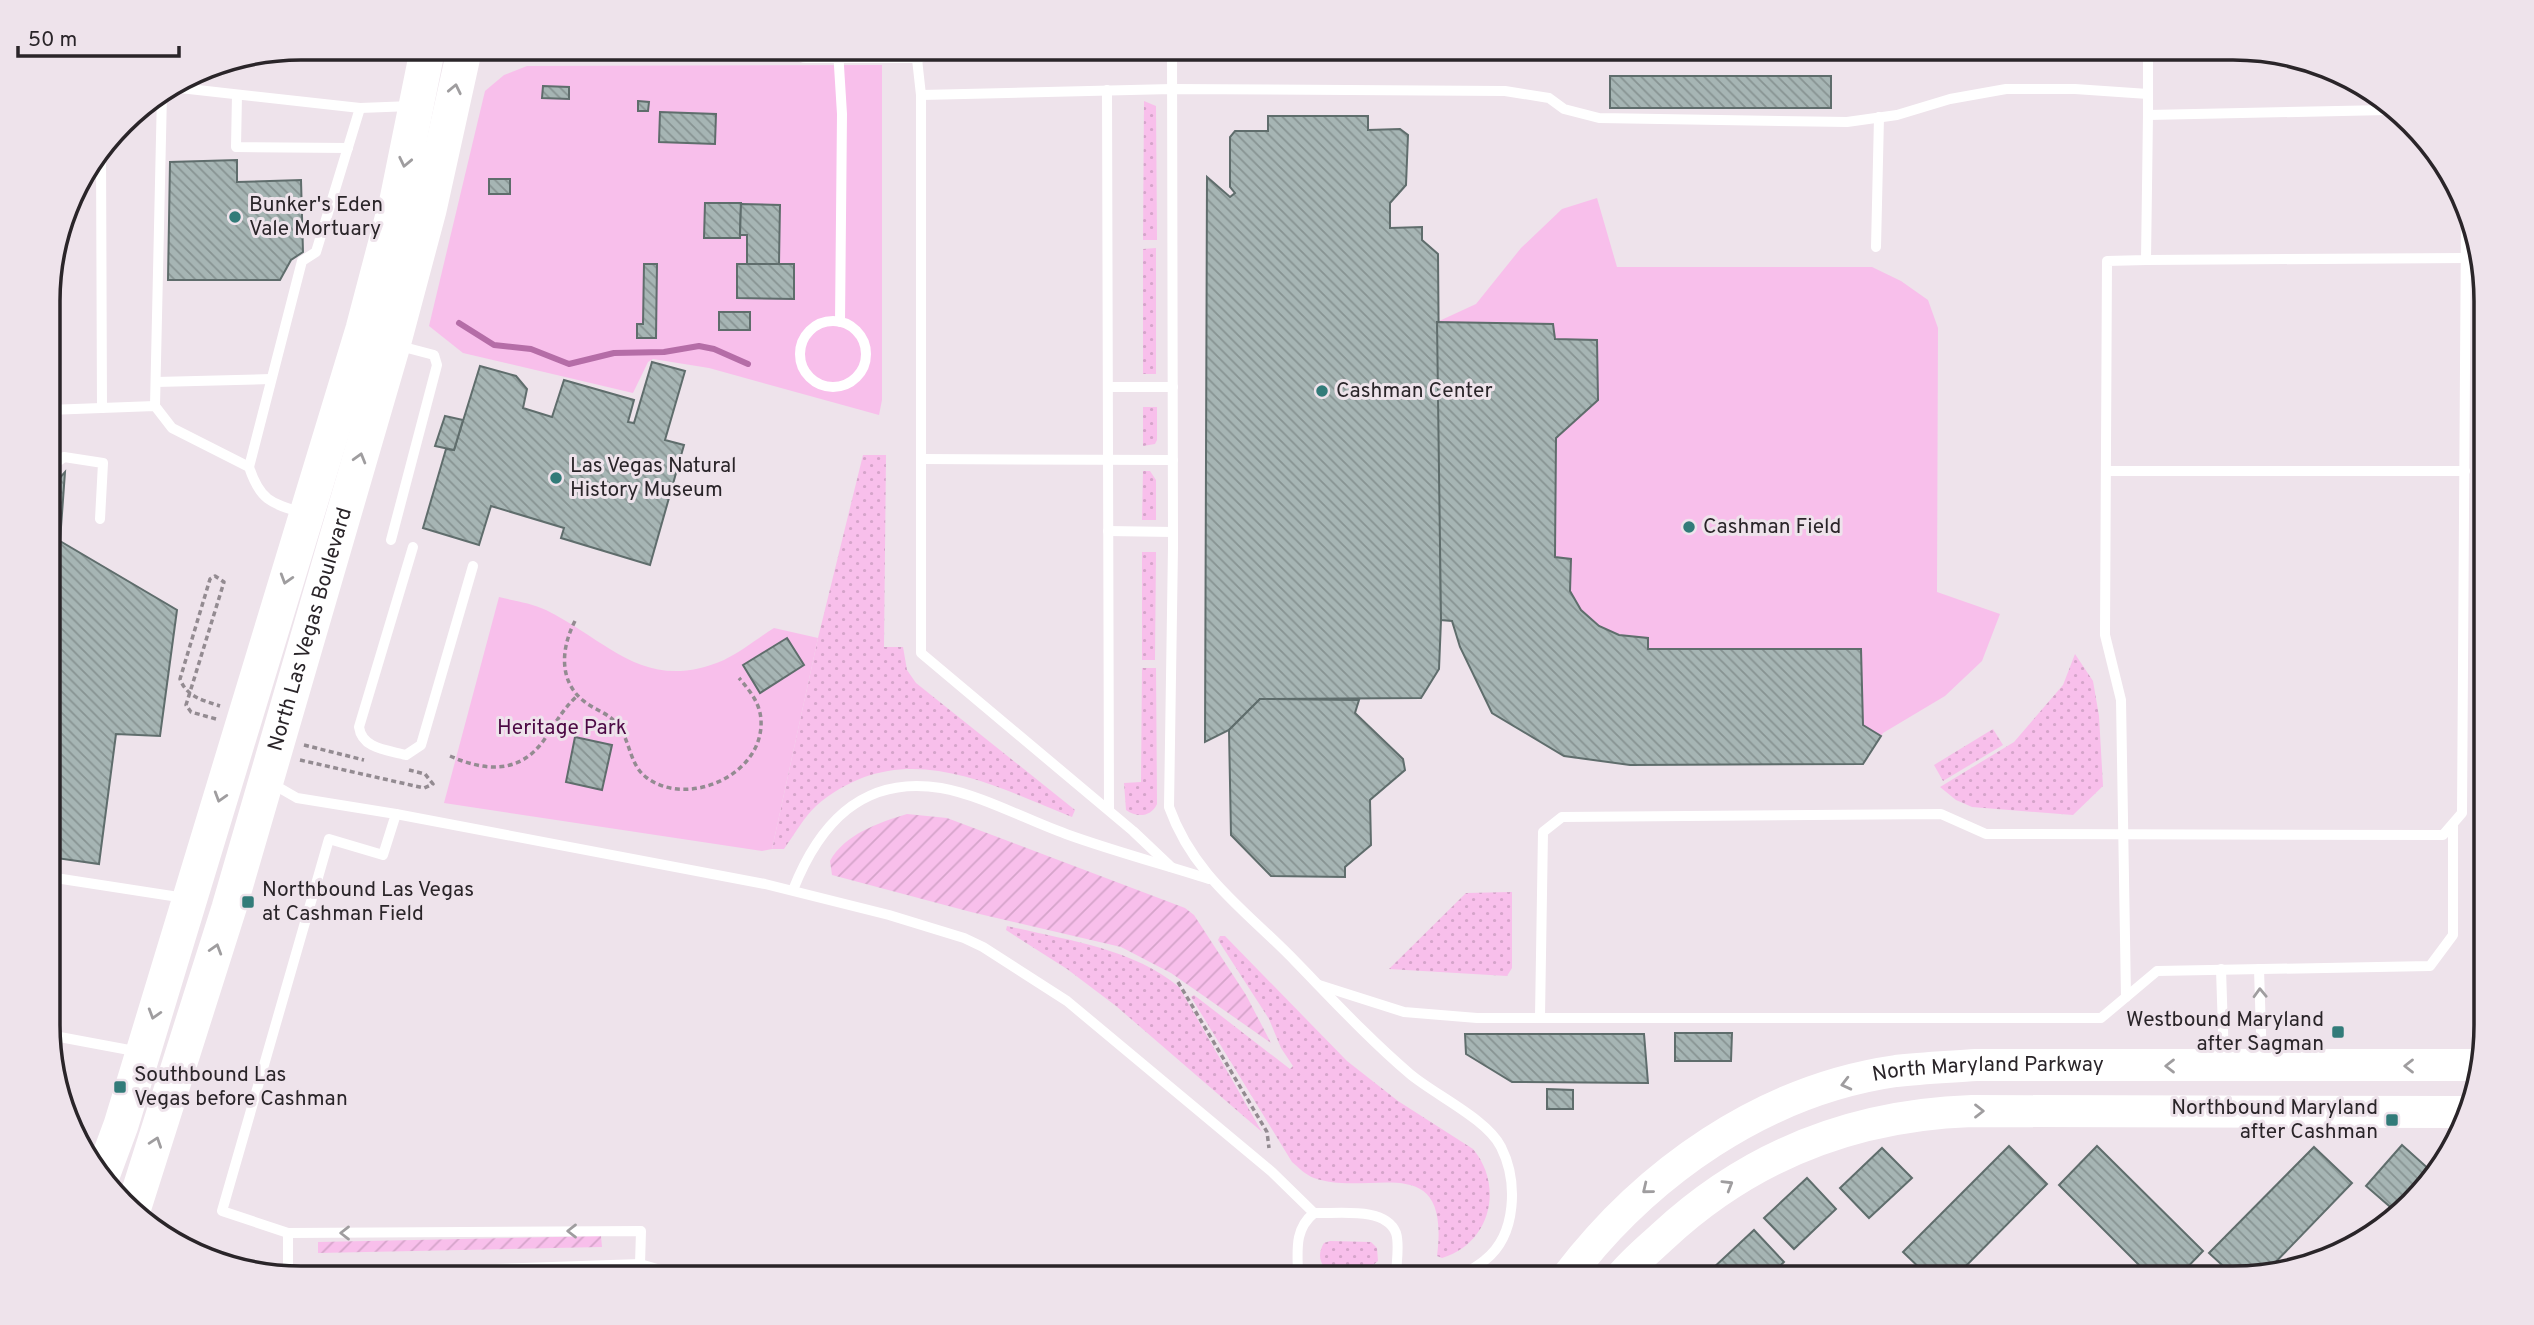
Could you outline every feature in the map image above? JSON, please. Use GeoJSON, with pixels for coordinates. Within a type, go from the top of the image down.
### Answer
{"type":"FeatureCollection","features":[{"type":"Feature","properties":{"kind":"main road","name":"North Las Vegas Boulevard"},"geometry":{"type":"LineString","coordinates":[[106,1166],[363,329],[426,60]]}},
{"type":"Feature","properties":{"kind":"main road","name":"North Las Vegas Boulevard"},"geometry":{"type":"LineString","coordinates":[[138,1202],[229,908],[279,769],[342,524],[429,209],[462,60]]}},
{"type":"Feature","properties":{"kind":"main road"},"geometry":{"type":"LineString","coordinates":[[306,514],[342,524]]}},
{"type":"Feature","properties":{"kind":"main road"},"geometry":{"type":"LineString","coordinates":[[189,899],[229,908]]}},
{"type":"Feature","properties":{"kind":"main road","name":"North Maryland Parkway"},"geometry":{"type":"LineString","coordinates":[[1576,1265],[1592,1244],[1638,1196],[1694,1151],[1761,1115],[1821,1090],[1895,1072],[1976,1065],[2470,1065]]}},
{"type":"Feature","properties":{"kind":"main road"},"geometry":{"type":"LineString","coordinates":[[2224,1067],[2226,1111]]}},
{"type":"Feature","properties":{"kind":"main road"},"geometry":{"type":"LineString","coordinates":[[2262,1067],[2263,1111]]}},
{"type":"Feature","properties":{"kind":"main road","name":"North Maryland Parkway"},"geometry":{"type":"LineString","coordinates":[[1633,1265],[1699,1203],[1769,1160],[1841,1131],[1941,1112],[2458,1112]]}},
{"type":"Feature","properties":{"kind":"lane"},"geometry":{"type":"LineString","coordinates":[[839,60],[842,114],[840,322]]}},
{"type":"Feature","properties":{"kind":"lane"},"geometry":{"type":"LineString","coordinates":[[918,60],[921,95],[921,653],[1108,810],[1171,867]]}},
{"type":"Feature","properties":{"kind":"lane"},"geometry":{"type":"LineString","coordinates":[[1172,60],[1173,532],[1168,794],[1175,822],[1209,880],[1373,1042],[1413,1077],[1467,1114],[1500,1144],[1508,1164],[1511,1220],[1499,1244],[1486,1260],[1478,1265]]}},
{"type":"Feature","properties":{"kind":"lane"},"geometry":{"type":"LineString","coordinates":[[2146,260],[2148,60]]}},
{"type":"Feature","properties":{"kind":"lane"},"geometry":{"type":"LineString","coordinates":[[186,89],[360,108],[417,106]]}},
{"type":"Feature","properties":{"kind":"lane"},"geometry":{"type":"LineString","coordinates":[[921,95],[1172,89],[1505,91],[1549,98],[1564,109],[1599,118],[1654,121],[1847,122],[2006,89],[2075,89],[2148,94]]}},
{"type":"Feature","properties":{"kind":"lane"},"geometry":{"type":"LineString","coordinates":[[1107,90],[1108,810]]}},
{"type":"Feature","properties":{"kind":"lane"},"geometry":{"type":"LineString","coordinates":[[237,94],[236,147],[348,148]]}},
{"type":"Feature","properties":{"kind":"lane"},"geometry":{"type":"LineString","coordinates":[[162,104],[155,405],[173,428],[249,467]]}},
{"type":"Feature","properties":{"kind":"lane"},"geometry":{"type":"LineString","coordinates":[[306,514],[270,503],[256,488],[249,467],[302,261],[316,252],[360,108]]}},
{"type":"Feature","properties":{"kind":"lane"},"geometry":{"type":"LineString","coordinates":[[2148,114],[2380,110]]}},
{"type":"Feature","properties":{"kind":"lane"},"geometry":{"type":"LineString","coordinates":[[1876,247],[1879,117]]}},
{"type":"Feature","properties":{"kind":"lane"},"geometry":{"type":"LineString","coordinates":[[101,166],[102,408]]}},
{"type":"Feature","properties":{"kind":"lane"},"geometry":{"type":"LineString","coordinates":[[1540,1016],[1543,832],[1562,817],[1941,814],[1986,834],[2443,835],[2462,813],[2466,238]]}},
{"type":"Feature","properties":{"kind":"lane"},"geometry":{"type":"LineString","coordinates":[[2126,997],[2121,701],[2105,635],[2107,261],[2466,258]]}},
{"type":"Feature","properties":{"kind":"lane"},"geometry":{"type":"LineString","coordinates":[[840,322],[849,325],[863,340],[866,361],[855,379],[847,384],[826,387],[808,376],[803,368],[800,347],[811,329],[819,324],[840,322]]}},
{"type":"Feature","properties":{"kind":"lane"},"geometry":{"type":"LineString","coordinates":[[391,540],[437,365],[434,355],[393,345]]}},
{"type":"Feature","properties":{"kind":"lane"},"geometry":{"type":"LineString","coordinates":[[156,382],[271,379]]}},
{"type":"Feature","properties":{"kind":"lane"},"geometry":{"type":"LineString","coordinates":[[1108,387],[1173,387]]}},
{"type":"Feature","properties":{"kind":"lane"},"geometry":{"type":"LineString","coordinates":[[60,410],[155,405]]}},
{"type":"Feature","properties":{"kind":"lane"},"geometry":{"type":"LineString","coordinates":[[60,460],[64,457],[103,463],[100,519]]}},
{"type":"Feature","properties":{"kind":"lane"},"geometry":{"type":"LineString","coordinates":[[921,459],[1173,460]]}},
{"type":"Feature","properties":{"kind":"lane"},"geometry":{"type":"LineString","coordinates":[[2106,471],[2465,471]]}},
{"type":"Feature","properties":{"kind":"lane"},"geometry":{"type":"LineString","coordinates":[[1108,531],[1173,532]]}},
{"type":"Feature","properties":{"kind":"lane"},"geometry":{"type":"LineString","coordinates":[[413,547],[359,727],[360,737],[369,745],[406,755],[421,745],[473,566]]}},
{"type":"Feature","properties":{"kind":"lane"},"geometry":{"type":"LineString","coordinates":[[279,769],[297,798],[396,814],[793,890],[900,918],[983,947],[1067,1001],[1272,1172],[1314,1213]]}},
{"type":"Feature","properties":{"kind":"lane"},"geometry":{"type":"LineString","coordinates":[[793,890],[810,850],[827,826],[843,811],[861,799],[884,791],[916,787],[942,788],[1068,835],[1209,880]]}},
{"type":"Feature","properties":{"kind":"lane"},"geometry":{"type":"LineString","coordinates":[[396,814],[383,855],[329,839],[222,1211],[288,1233],[641,1231],[640,1264]]}},
{"type":"Feature","properties":{"kind":"lane"},"geometry":{"type":"LineString","coordinates":[[1316,984],[1404,1012],[1477,1018],[2101,1017],[2157,971],[2430,966],[2453,935],[2453,825]]}},
{"type":"Feature","properties":{"kind":"lane"},"geometry":{"type":"LineString","coordinates":[[60,879],[189,899]]}},
{"type":"Feature","properties":{"kind":"lane"},"geometry":{"type":"LineString","coordinates":[[2259,969],[2262,1067]]}},
{"type":"Feature","properties":{"kind":"lane"},"geometry":{"type":"LineString","coordinates":[[2221,970],[2224,1067]]}},
{"type":"Feature","properties":{"kind":"lane"},"geometry":{"type":"LineString","coordinates":[[61,1037],[142,1052]]}},
{"type":"Feature","properties":{"kind":"lane"},"geometry":{"type":"LineString","coordinates":[[1298,1265],[1298,1233],[1303,1222],[1314,1213],[1376,1215],[1390,1221],[1397,1235],[1396,1265]]}},
{"type":"Feature","properties":{"kind":"lane"},"geometry":{"type":"LineString","coordinates":[[288,1233],[288,1265]]}},
{"type":"Feature","properties":{"kind":"lane"},"geometry":{"type":"LineString","coordinates":[[586,1266],[646,1266]]}},
{"type":"Feature","properties":{"kind":"path"},"geometry":{"type":"LineString","coordinates":[[218,603],[223,582],[215,576],[210,579],[180,679],[185,691],[230,709]]}},
{"type":"Feature","properties":{"kind":"path"},"geometry":{"type":"LineString","coordinates":[[575,621],[566,639],[564,659],[566,677],[577,696],[617,723],[635,766],[646,777],[673,789],[703,789],[732,772],[750,754],[759,735],[759,706],[739,678]]}},
{"type":"Feature","properties":{"kind":"path"},"geometry":{"type":"LineString","coordinates":[[450,756],[477,767],[503,767],[518,762],[535,751],[554,720],[577,696]]}},
{"type":"Feature","properties":{"kind":"path"},"geometry":{"type":"LineString","coordinates":[[279,769],[424,788],[433,784],[425,774]]}},
{"type":"Feature","properties":{"kind":"path"},"geometry":{"type":"LineString","coordinates":[[1178,982],[1267,1132],[1272,1172]]}},
{"type":"Feature","properties":{"kind":"green space"},"geometry":{"type":"Polygon","coordinates":[[[882,65],[882,400],[879,415],[709,368],[653,359],[648,362],[633,393],[463,353],[429,326],[485,91],[504,75],[527,66],[882,65]]]}},
{"type":"Feature","properties":{"kind":"green space"},"geometry":{"type":"Polygon","coordinates":[[[1144,101],[1156,106],[1157,240],[1143,240],[1144,101]]]}},
{"type":"Feature","properties":{"kind":"green space","name":"Cashman Field"},"geometry":{"type":"Polygon","coordinates":[[[1597,198],[1617,267],[1872,267],[1901,281],[1928,300],[1938,328],[1937,592],[2000,614],[1982,661],[1945,696],[1883,733],[1863,764],[1630,765],[1564,756],[1492,713],[1460,647],[1452,621],[1441,620],[1437,322],[1476,304],[1521,248],[1562,209],[1597,198]]]}},
{"type":"Feature","properties":{"kind":"green space"},"geometry":{"type":"Polygon","coordinates":[[[1156,248],[1156,374],[1143,374],[1143,249],[1156,248]]]}},
{"type":"Feature","properties":{"kind":"green space"},"geometry":{"type":"Polygon","coordinates":[[[1143,407],[1157,407],[1157,440],[1155,444],[1143,446],[1143,407]]]}},
{"type":"Feature","properties":{"kind":"green space"},"geometry":{"type":"Polygon","coordinates":[[[863,455],[886,455],[884,647],[903,647],[907,670],[916,683],[1075,810],[1072,817],[975,779],[911,769],[879,773],[847,785],[812,810],[784,849],[772,849],[818,638],[863,455]]]}},
{"type":"Feature","properties":{"kind":"green space"},"geometry":{"type":"Polygon","coordinates":[[[1143,471],[1150,471],[1156,480],[1156,520],[1142,520],[1143,471]]]}},
{"type":"Feature","properties":{"kind":"green space"},"geometry":{"type":"Polygon","coordinates":[[[1142,552],[1156,552],[1155,660],[1142,660],[1142,552]]]}},
{"type":"Feature","properties":{"kind":"green space","name":"Heritage Park"},"geometry":{"type":"Polygon","coordinates":[[[499,597],[541,608],[629,660],[650,668],[672,671],[696,669],[724,660],[774,628],[818,638],[772,849],[762,851],[444,803],[499,597]]]}},
{"type":"Feature","properties":{"kind":"green space"},"geometry":{"type":"Polygon","coordinates":[[[2075,654],[2093,681],[2099,716],[2103,786],[2073,815],[1972,807],[1956,800],[1940,787],[2014,742],[2063,685],[2075,654]]]}},
{"type":"Feature","properties":{"kind":"green space"},"geometry":{"type":"Polygon","coordinates":[[[1142,668],[1156,668],[1157,804],[1151,812],[1139,815],[1126,810],[1124,783],[1141,782],[1142,668]]]}},
{"type":"Feature","properties":{"kind":"green space"},"geometry":{"type":"Polygon","coordinates":[[[1993,729],[2003,745],[1943,781],[1934,765],[1993,729]]]}},
{"type":"Feature","properties":{"kind":"green space"},"geometry":{"type":"Polygon","coordinates":[[[907,814],[947,818],[1185,908],[1194,915],[1246,995],[1271,1043],[1171,973],[1121,947],[971,912],[832,875],[830,861],[844,844],[863,831],[907,814]]]}},
{"type":"Feature","properties":{"kind":"green space"},"geometry":{"type":"Polygon","coordinates":[[[1512,892],[1512,968],[1507,976],[1389,969],[1466,893],[1512,892]]]}},
{"type":"Feature","properties":{"kind":"green space"},"geometry":{"type":"Polygon","coordinates":[[[1007,926],[1119,954],[1160,974],[1179,987],[1262,1132],[1116,1006],[1067,969],[1006,930],[1007,926]]]}},
{"type":"Feature","properties":{"kind":"green space"},"geometry":{"type":"Polygon","coordinates":[[[1220,936],[1225,936],[1347,1061],[1398,1101],[1473,1149],[1483,1164],[1488,1180],[1488,1212],[1482,1227],[1459,1251],[1442,1258],[1437,1256],[1438,1222],[1432,1200],[1419,1188],[1402,1183],[1336,1183],[1311,1177],[1292,1162],[1191,997],[1194,995],[1290,1069],[1293,1066],[1281,1048],[1269,1019],[1218,940],[1220,936]]]}},
{"type":"Feature","properties":{"kind":"green space"},"geometry":{"type":"Polygon","coordinates":[[[601,1236],[602,1247],[318,1253],[318,1242],[601,1236]]]}},
{"type":"Feature","properties":{"kind":"green space"},"geometry":{"type":"Polygon","coordinates":[[[1371,1242],[1377,1248],[1378,1261],[1373,1265],[1323,1265],[1320,1252],[1324,1243],[1371,1242]]]}},
{"type":"Feature","properties":{"kind":"building"},"geometry":{"type":"Polygon","coordinates":[[[1610,76],[1831,76],[1831,108],[1610,108],[1610,76]]]}},
{"type":"Feature","properties":{"kind":"building"},"geometry":{"type":"Polygon","coordinates":[[[543,86],[569,87],[569,99],[542,98],[543,86]]]}},
{"type":"Feature","properties":{"kind":"building"},"geometry":{"type":"Polygon","coordinates":[[[638,101],[649,102],[648,111],[638,111],[638,101]]]}},
{"type":"Feature","properties":{"kind":"building"},"geometry":{"type":"Polygon","coordinates":[[[660,112],[716,114],[715,144],[659,142],[660,112]]]}},
{"type":"Feature","properties":{"kind":"building","name":"Cashman Center"},"geometry":{"type":"Polygon","coordinates":[[[1268,116],[1368,116],[1368,130],[1400,129],[1408,135],[1406,185],[1390,203],[1390,228],[1422,227],[1422,240],[1438,254],[1441,620],[1439,669],[1421,698],[1260,699],[1229,730],[1205,742],[1207,177],[1230,197],[1235,193],[1230,187],[1230,137],[1235,131],[1268,131],[1268,116]]]}},
{"type":"Feature","properties":{"kind":"building","name":"Bunker's Eden Vale Mortuary"},"geometry":{"type":"Polygon","coordinates":[[[237,160],[237,182],[301,180],[303,252],[291,260],[280,280],[168,280],[170,162],[237,160]]]}},
{"type":"Feature","properties":{"kind":"building"},"geometry":{"type":"Polygon","coordinates":[[[489,179],[510,179],[510,194],[489,194],[489,179]]]}},
{"type":"Feature","properties":{"kind":"building"},"geometry":{"type":"Polygon","coordinates":[[[705,203],[741,203],[740,238],[704,238],[705,203]]]}},
{"type":"Feature","properties":{"kind":"building"},"geometry":{"type":"Polygon","coordinates":[[[741,204],[780,205],[779,264],[747,264],[747,235],[740,235],[741,204]]]}},
{"type":"Feature","properties":{"kind":"building"},"geometry":{"type":"Polygon","coordinates":[[[644,264],[657,264],[656,338],[637,338],[637,324],[643,324],[644,264]]]}},
{"type":"Feature","properties":{"kind":"building"},"geometry":{"type":"Polygon","coordinates":[[[737,264],[794,264],[794,299],[737,298],[737,264]]]}},
{"type":"Feature","properties":{"kind":"building"},"geometry":{"type":"Polygon","coordinates":[[[719,312],[750,312],[750,330],[719,330],[719,312]]]}},
{"type":"Feature","properties":{"kind":"building"},"geometry":{"type":"Polygon","coordinates":[[[1437,322],[1553,324],[1555,339],[1597,340],[1598,400],[1556,438],[1555,557],[1571,559],[1570,591],[1581,610],[1599,626],[1619,635],[1648,638],[1648,649],[1861,649],[1863,725],[1881,736],[1863,764],[1630,765],[1564,756],[1492,713],[1460,647],[1452,621],[1441,620],[1437,322]]]}},
{"type":"Feature","properties":{"kind":"building","name":"Las Vegas Natural History Museum"},"geometry":{"type":"Polygon","coordinates":[[[652,362],[685,371],[665,440],[684,445],[650,565],[561,538],[564,528],[491,506],[479,545],[423,528],[446,449],[454,450],[480,366],[516,376],[527,389],[523,408],[552,417],[564,380],[634,400],[628,422],[634,423],[652,362]]]}},
{"type":"Feature","properties":{"kind":"building"},"geometry":{"type":"Polygon","coordinates":[[[445,416],[463,420],[454,450],[435,446],[445,416]]]}},
{"type":"Feature","properties":{"kind":"building"},"geometry":{"type":"Polygon","coordinates":[[[65,472],[60,541],[60,478],[65,472]]]}},
{"type":"Feature","properties":{"kind":"building"},"geometry":{"type":"Polygon","coordinates":[[[60,541],[177,610],[160,736],[116,734],[99,864],[60,859],[60,541]]]}},
{"type":"Feature","properties":{"kind":"building"},"geometry":{"type":"Polygon","coordinates":[[[787,638],[804,665],[760,693],[743,665],[787,638]]]}},
{"type":"Feature","properties":{"kind":"building"},"geometry":{"type":"Polygon","coordinates":[[[1260,699],[1359,700],[1355,713],[1403,759],[1405,770],[1370,800],[1371,845],[1345,867],[1345,877],[1271,876],[1231,835],[1229,730],[1260,699]]]}},
{"type":"Feature","properties":{"kind":"building"},"geometry":{"type":"Polygon","coordinates":[[[575,737],[612,745],[602,790],[566,782],[575,737]]]}},
{"type":"Feature","properties":{"kind":"building"},"geometry":{"type":"Polygon","coordinates":[[[1675,1033],[1732,1033],[1731,1061],[1675,1061],[1675,1033]]]}},
{"type":"Feature","properties":{"kind":"building"},"geometry":{"type":"Polygon","coordinates":[[[1465,1034],[1644,1034],[1648,1083],[1512,1082],[1466,1054],[1465,1034]]]}},
{"type":"Feature","properties":{"kind":"building"},"geometry":{"type":"Polygon","coordinates":[[[1547,1089],[1573,1090],[1573,1109],[1547,1109],[1547,1089]]]}},
{"type":"Feature","properties":{"kind":"building"},"geometry":{"type":"Polygon","coordinates":[[[2402,1145],[2427,1167],[2391,1207],[2366,1186],[2402,1145]]]}},
{"type":"Feature","properties":{"kind":"building"},"geometry":{"type":"Polygon","coordinates":[[[2009,1146],[2047,1184],[1967,1265],[1917,1265],[1903,1252],[2009,1146]]]}},
{"type":"Feature","properties":{"kind":"building"},"geometry":{"type":"Polygon","coordinates":[[[2097,1146],[2203,1251],[2190,1265],[2139,1265],[2059,1185],[2097,1146]]]}},
{"type":"Feature","properties":{"kind":"building"},"geometry":{"type":"Polygon","coordinates":[[[2314,1147],[2352,1183],[2276,1261],[2222,1265],[2209,1253],[2314,1147]]]}},
{"type":"Feature","properties":{"kind":"building"},"geometry":{"type":"Polygon","coordinates":[[[1882,1148],[1912,1178],[1869,1218],[1840,1188],[1882,1148]]]}},
{"type":"Feature","properties":{"kind":"building"},"geometry":{"type":"Polygon","coordinates":[[[1807,1178],[1836,1209],[1794,1249],[1764,1218],[1807,1178]]]}},
{"type":"Feature","properties":{"kind":"building"},"geometry":{"type":"Polygon","coordinates":[[[1754,1230],[1784,1262],[1781,1265],[1716,1265],[1754,1230]]]}},
{"type":"Feature","properties":{"kind":"waterway"},"geometry":{"type":"LineString","coordinates":[[459,323],[494,345],[531,349],[569,364],[614,353],[664,352],[699,346],[714,349],[748,364]]}},
{"type":"Feature","properties":{"kind":"place","name":"Bunker's Eden Vale Mortuary"},"geometry":{"type":"Point","coordinates":[235,217]}},
{"type":"Feature","properties":{"kind":"place","name":"Cashman Center"},"geometry":{"type":"Point","coordinates":[1322,391]}},
{"type":"Feature","properties":{"kind":"place","name":"Las Vegas Natural History Museum"},"geometry":{"type":"Point","coordinates":[556,478]}},
{"type":"Feature","properties":{"kind":"place","name":"Cashman Field"},"geometry":{"type":"Point","coordinates":[1689,527]}},
{"type":"Feature","properties":{"kind":"place","name":"Northbound Las Vegas at Cashman Field"},"geometry":{"type":"Point","coordinates":[248,902]}},
{"type":"Feature","properties":{"kind":"place","name":"Westbound Maryland after Sagman"},"geometry":{"type":"Point","coordinates":[2338,1032]}},
{"type":"Feature","properties":{"kind":"place","name":"Southbound Las Vegas before Cashman"},"geometry":{"type":"Point","coordinates":[120,1087]}},
{"type":"Feature","properties":{"kind":"place","name":"Northbound Maryland after Cashman"},"geometry":{"type":"Point","coordinates":[2392,1120]}}]}
